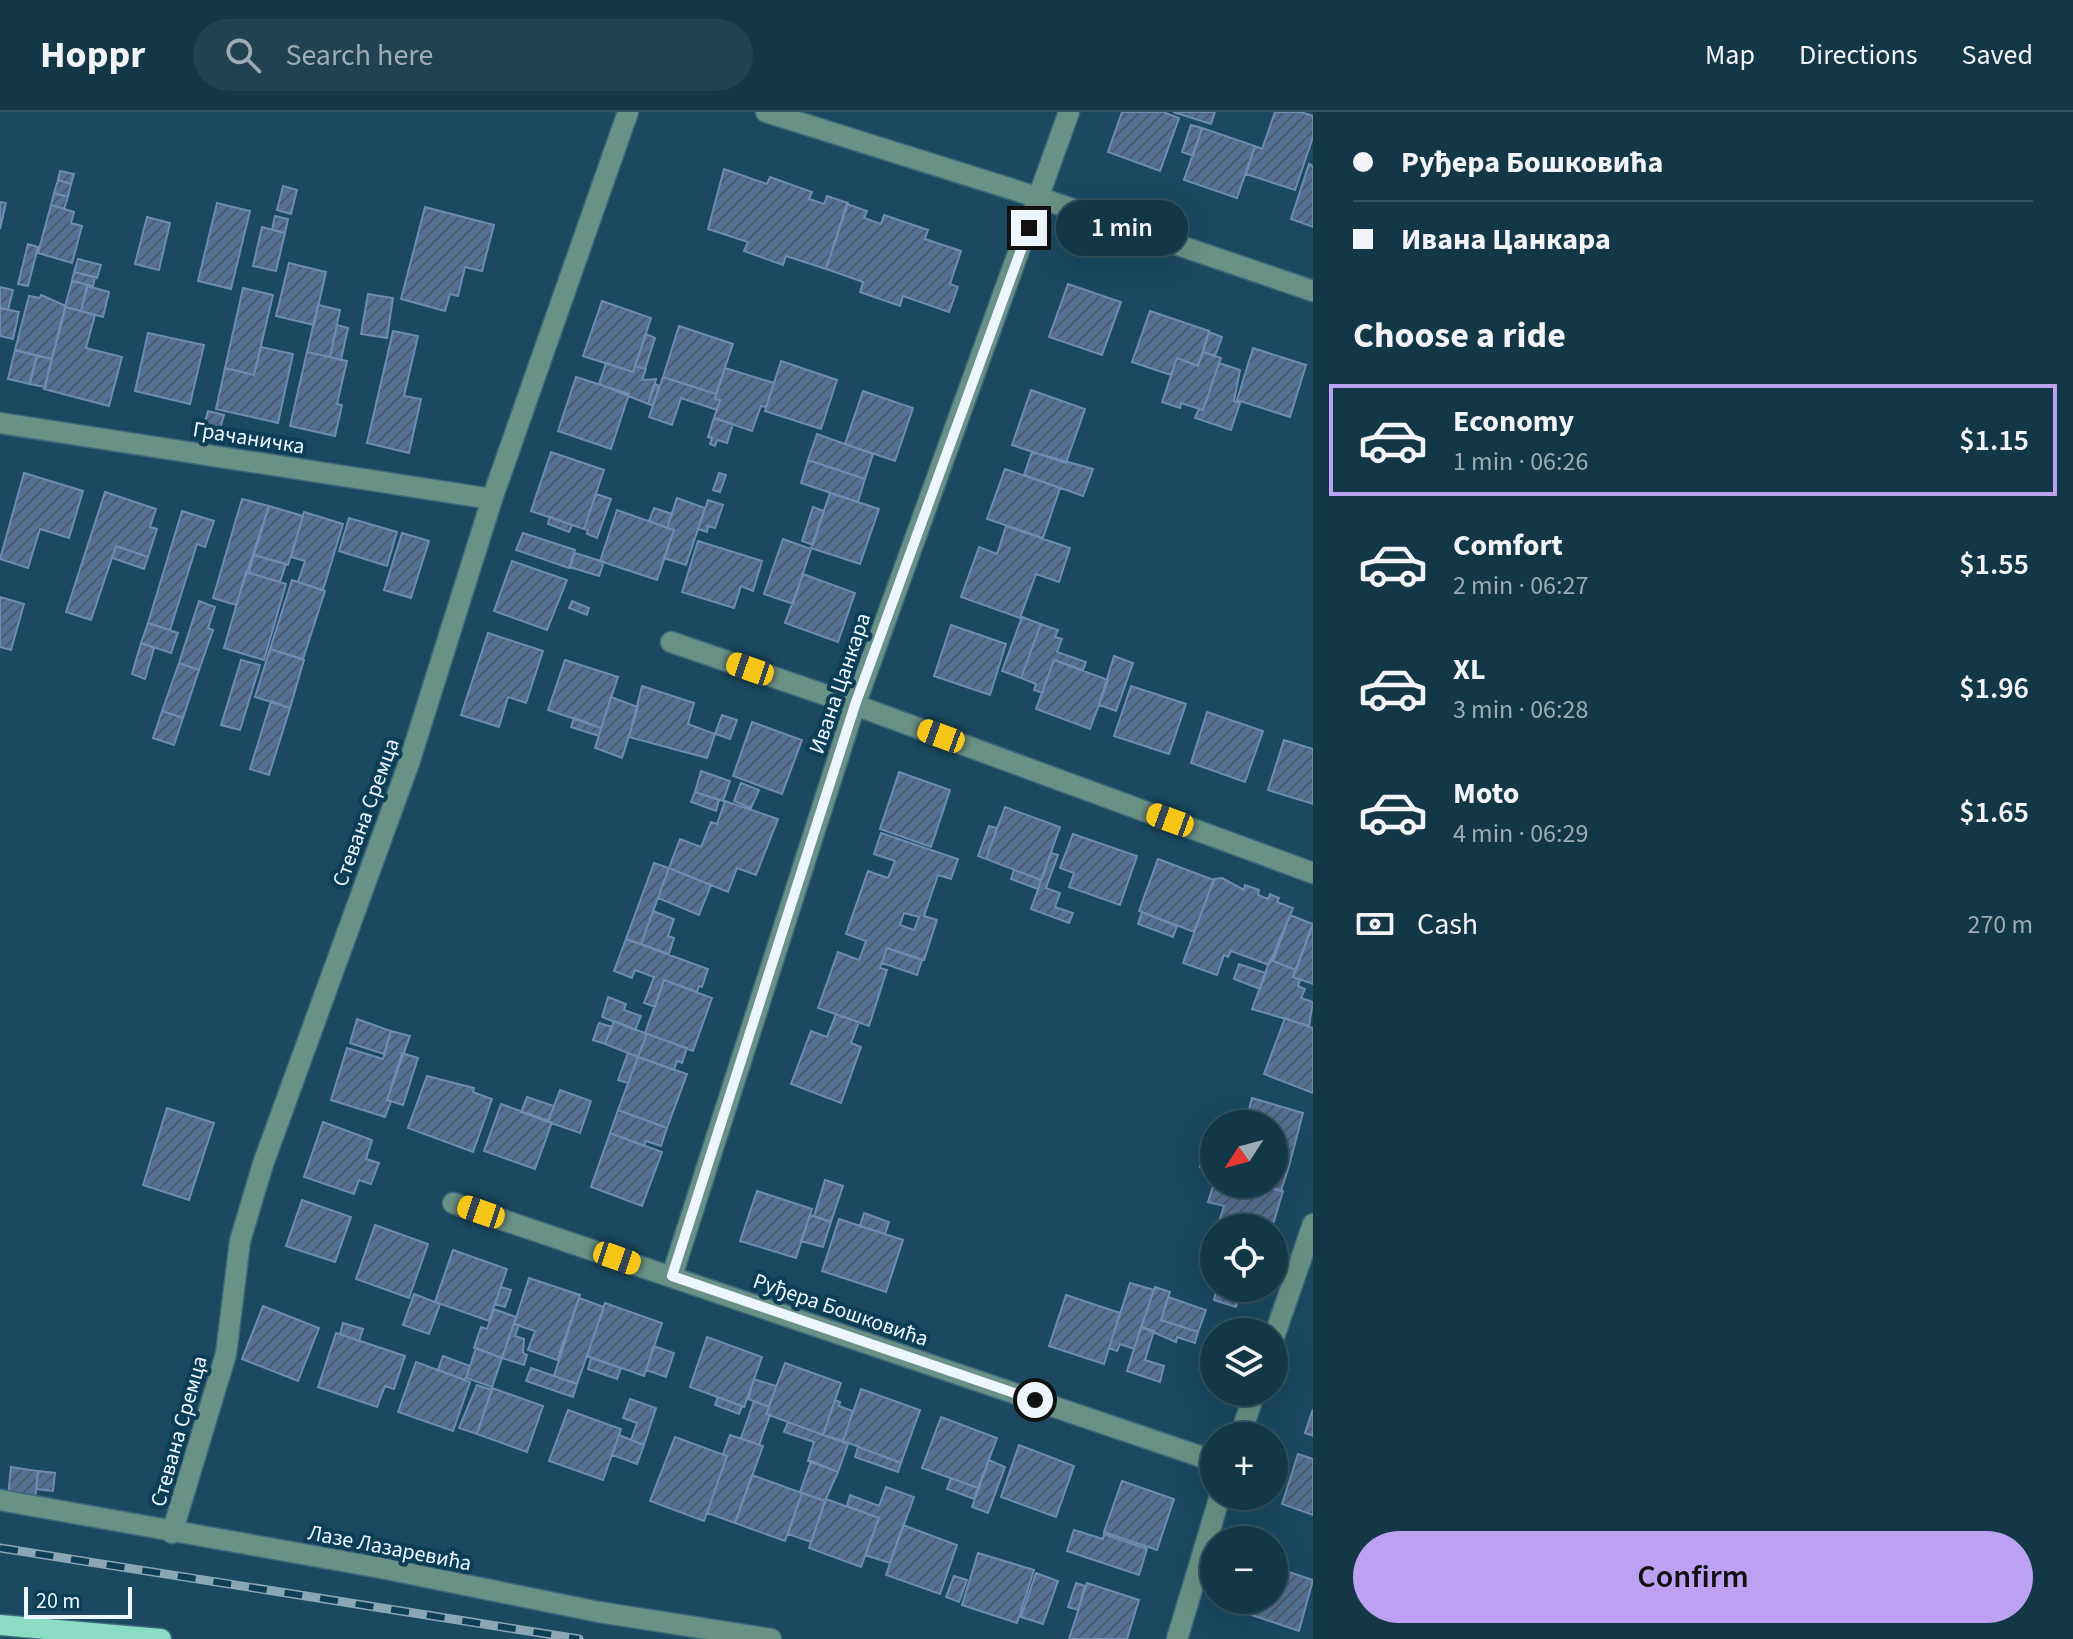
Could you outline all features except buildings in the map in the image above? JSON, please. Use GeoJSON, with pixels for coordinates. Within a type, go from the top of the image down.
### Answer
{"type":"FeatureCollection","features":[{"type":"Feature","properties":{"kind":"main road"},"geometry":{"type":"LineString","coordinates":[[0,1625],[161,1639]]}},
{"type":"Feature","properties":{"kind":"street","name":"Стевана Сремца"},"geometry":{"type":"LineString","coordinates":[[172,1533],[226,1354],[240,1241],[263,1164],[409,763],[492,499],[628,112]]}},
{"type":"Feature","properties":{"kind":"street"},"geometry":{"type":"LineString","coordinates":[[766,112],[1040,198],[1313,291]]}},
{"type":"Feature","properties":{"kind":"street","name":"Ивана Цанкара"},"geometry":{"type":"LineString","coordinates":[[672,1276],[855,705],[1069,112]]}},
{"type":"Feature","properties":{"kind":"street","name":"Грачаничка"},"geometry":{"type":"LineString","coordinates":[[0,423],[492,499]]}},
{"type":"Feature","properties":{"kind":"street"},"geometry":{"type":"LineString","coordinates":[[671,642],[855,705],[1313,873]]}},
{"type":"Feature","properties":{"kind":"street","name":"Руђера Бошковића"},"geometry":{"type":"LineString","coordinates":[[453,1203],[1200,1456]]}},
{"type":"Feature","properties":{"kind":"street"},"geometry":{"type":"LineString","coordinates":[[1281,1318],[1313,1224]]}},
{"type":"Feature","properties":{"kind":"street","name":"Лазе Лазаревића"},"geometry":{"type":"LineString","coordinates":[[0,1500],[381,1568],[599,1612],[771,1639]]}},
{"type":"Feature","properties":{"kind":"street"},"geometry":{"type":"LineString","coordinates":[[1177,1639],[1216,1510]]}},
{"type":"Feature","properties":{"kind":"railway"},"geometry":{"type":"LineString","coordinates":[[0,1548],[579,1639]]}},
{"type":"Feature","properties":{"kind":"route"},"geometry":{"type":"LineString","coordinates":[[1029,228],[855,705],[672,1276],[1035,1400]]}}]}
